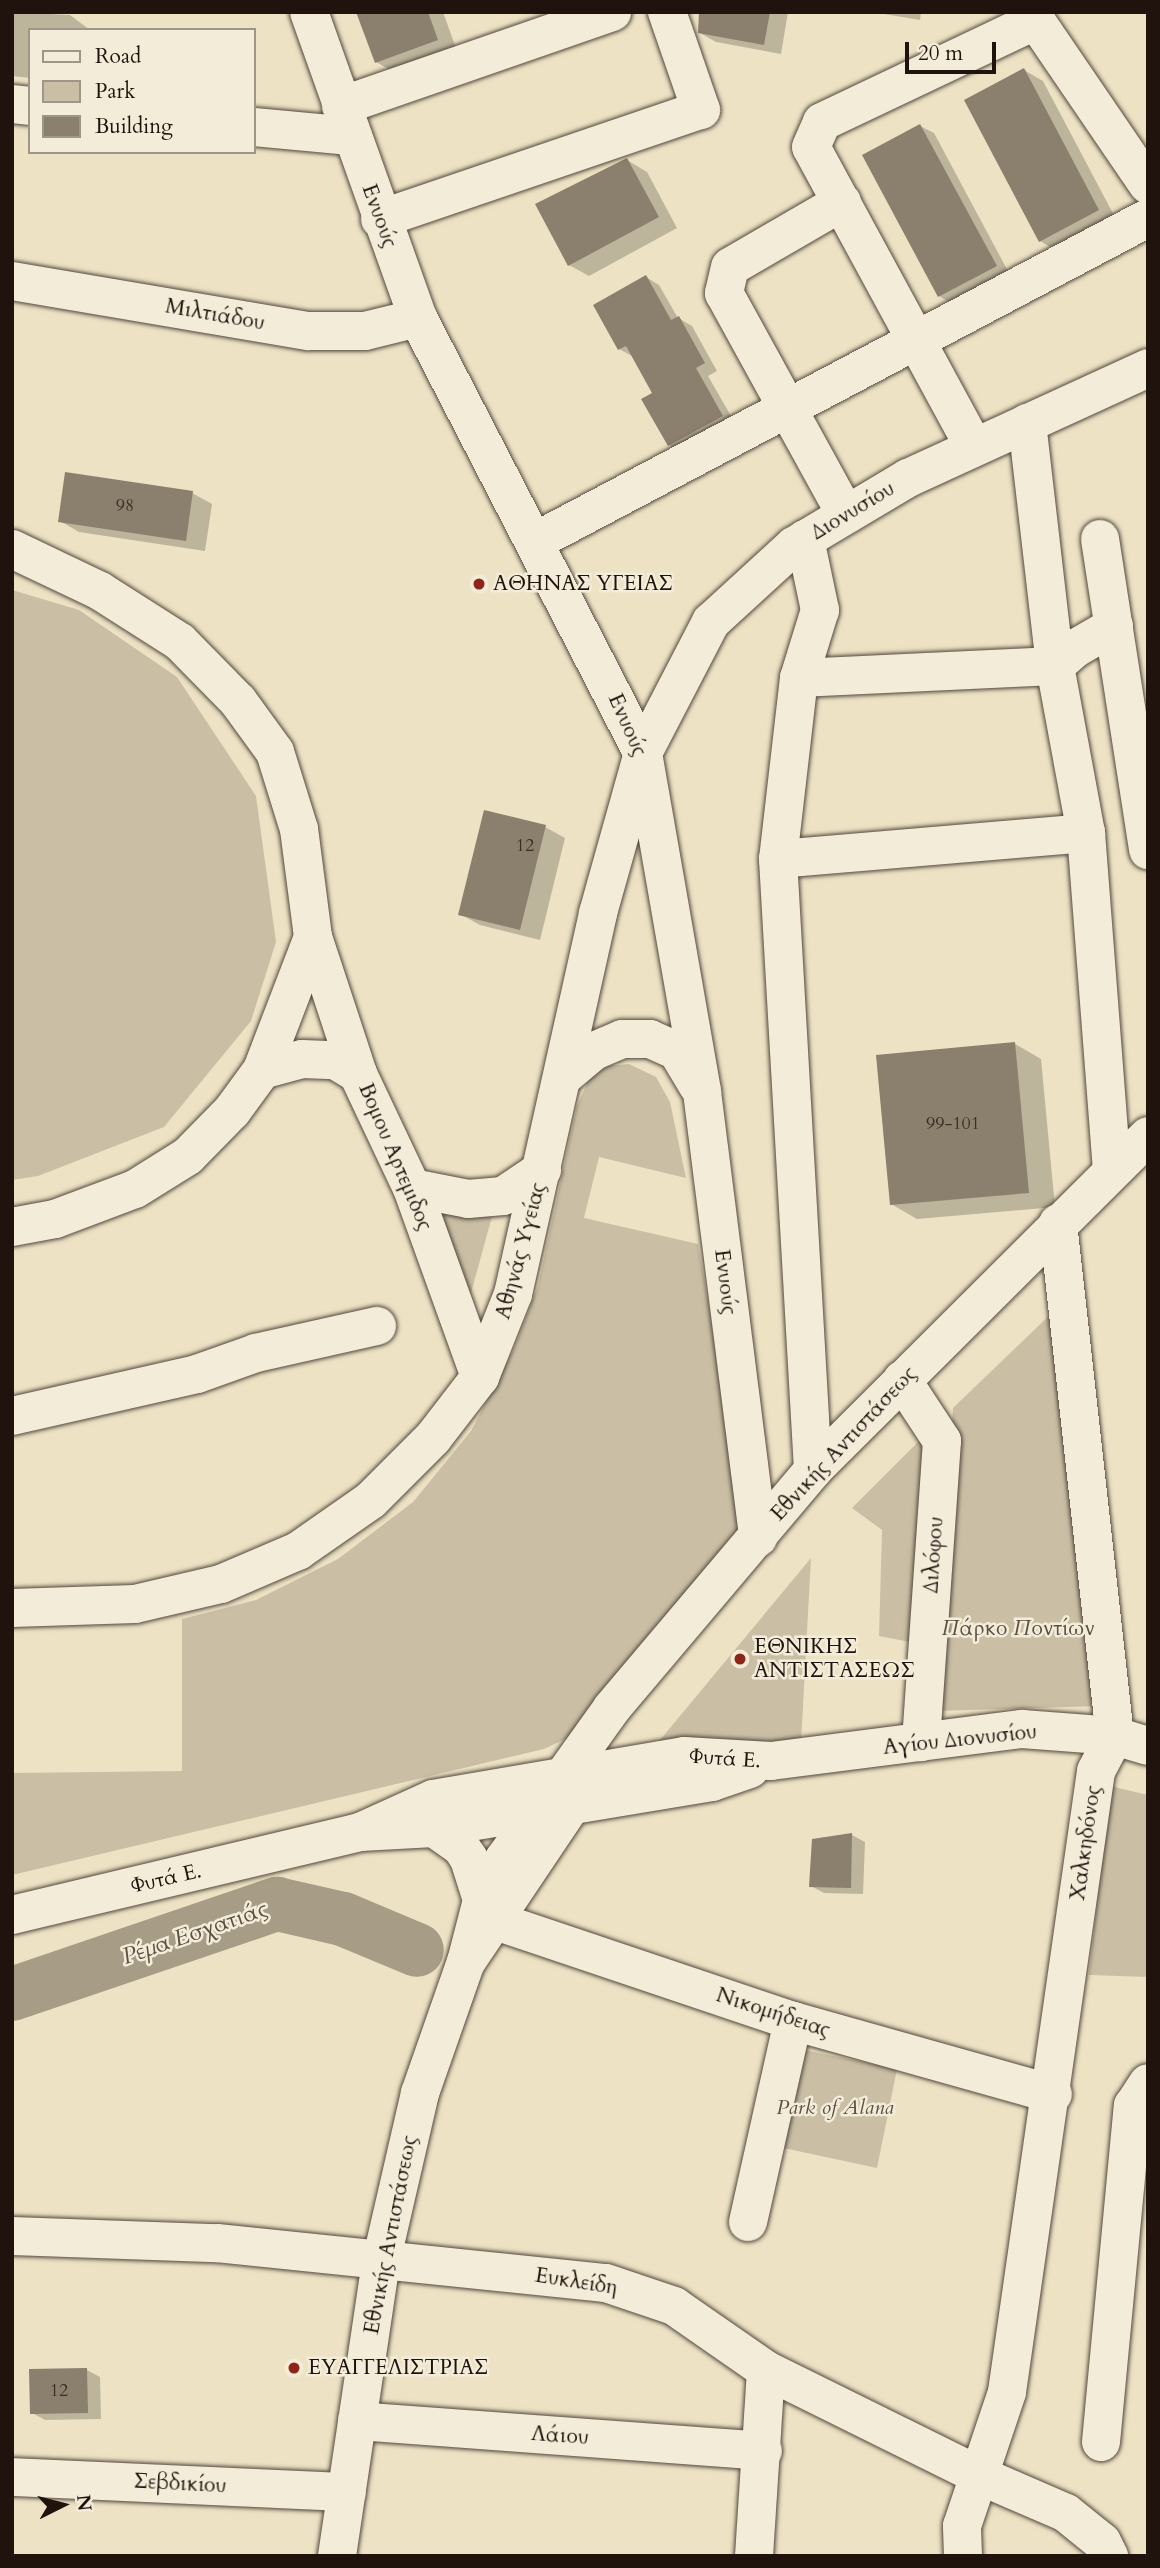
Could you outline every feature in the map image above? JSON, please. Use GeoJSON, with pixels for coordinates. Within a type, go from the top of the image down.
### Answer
{"type":"FeatureCollection","features":[{"type":"Feature","properties":{"kind":"street","name":"Ενυούς"},"geometry":{"type":"LineString","coordinates":[[309,12],[380,219],[418,318],[643,753],[702,1092],[758,1537]]}},
{"type":"Feature","properties":{"kind":"street"},"geometry":{"type":"LineString","coordinates":[[256,127],[346,121],[612,12]]}},
{"type":"Feature","properties":{"kind":"street"},"geometry":{"type":"LineString","coordinates":[[380,219],[701,110],[667,12]]}},
{"type":"Feature","properties":{"kind":"street"},"geometry":{"type":"LineString","coordinates":[[974,447],[811,147],[822,122],[1033,17],[1148,185]]}},
{"type":"Feature","properties":{"kind":"street"},"geometry":{"type":"LineString","coordinates":[[842,202],[730,267],[724,278],[724,293],[846,515]]}},
{"type":"Feature","properties":{"kind":"street"},"geometry":{"type":"LineString","coordinates":[[534,542],[1148,218]]}},
{"type":"Feature","properties":{"kind":"street","name":"Μιλτιάδου"},"geometry":{"type":"LineString","coordinates":[[12,281],[309,331],[365,331],[418,318]]}},
{"type":"Feature","properties":{"kind":"street","name":"Διονυσίου"},"geometry":{"type":"LineString","coordinates":[[643,753],[711,622],[805,539],[974,447],[1148,368]]}},
{"type":"Feature","properties":{"kind":"street"},"geometry":{"type":"LineString","coordinates":[[1027,423],[1055,666],[1086,833],[1112,1170]]}},
{"type":"Feature","properties":{"kind":"street"},"geometry":{"type":"LineString","coordinates":[[805,539],[820,610],[799,678],[778,859],[813,1470]]}},
{"type":"Feature","properties":{"kind":"street"},"geometry":{"type":"LineString","coordinates":[[1100,539],[1148,850]]}},
{"type":"Feature","properties":{"kind":"street","name":"Βομου Αρτεμιδος"},"geometry":{"type":"LineString","coordinates":[[12,549],[100,590],[180,642],[238,701],[275,752],[299,829],[313,937],[358,1074],[412,1188],[480,1377]]}},
{"type":"Feature","properties":{"kind":"street"},"geometry":{"type":"LineString","coordinates":[[799,678],[1055,666],[1076,648],[1114,626]]}},
{"type":"Feature","properties":{"kind":"street","name":"Αθηνάς Υγείας"},"geometry":{"type":"LineString","coordinates":[[12,1608],[135,1604],[221,1584],[298,1551],[371,1500],[433,1438],[480,1377],[513,1294],[598,913],[643,753]]}},
{"type":"Feature","properties":{"kind":"street"},"geometry":{"type":"LineString","coordinates":[[778,859],[1086,833]]}},
{"type":"Feature","properties":{"kind":"street"},"geometry":{"type":"LineString","coordinates":[[12,1227],[55,1219],[135,1189],[188,1156],[232,1111],[262,1070],[313,937]]}},
{"type":"Feature","properties":{"kind":"street"},"geometry":{"type":"LineString","coordinates":[[562,1077],[594,1051],[622,1039],[650,1039],[677,1051],[702,1092]]}},
{"type":"Feature","properties":{"kind":"street"},"geometry":{"type":"LineString","coordinates":[[262,1070],[302,1059],[335,1060],[358,1074]]}},
{"type":"Feature","properties":{"kind":"street","name":"Εθνικής Αντιστάσεως"},"geometry":{"type":"LineString","coordinates":[[337,2556],[381,2262],[420,2093],[466,1962],[489,1910],[612,1708],[813,1470],[1148,1136]]}},
{"type":"Feature","properties":{"kind":"street"},"geometry":{"type":"LineString","coordinates":[[412,1188],[468,1199],[503,1196],[542,1170]]}},
{"type":"Feature","properties":{"kind":"street"},"geometry":{"type":"LineString","coordinates":[[1058,1223],[1131,1741]]}},
{"type":"Feature","properties":{"kind":"street"},"geometry":{"type":"LineString","coordinates":[[12,1416],[197,1374],[256,1353],[377,1326]]}},
{"type":"Feature","properties":{"kind":"street","name":"Διλόφου"},"geometry":{"type":"LineString","coordinates":[[902,1380],[942,1441],[921,1742]]}},
{"type":"Feature","properties":{"kind":"street","name":"Αγίου Διονυσίου"},"geometry":{"type":"LineString","coordinates":[[771,1761],[1023,1729],[1131,1741]]}},
{"type":"Feature","properties":{"kind":"street","name":"Χαλκηδόνος"},"geometry":{"type":"LineString","coordinates":[[963,2556],[962,2526],[976,2474],[998,2423],[1053,2094],[1096,1771],[1131,1741]]}},
{"type":"Feature","properties":{"kind":"street","name":"Φυτά Ε."},"geometry":{"type":"LineString","coordinates":[[360,1832],[433,1799],[557,1797],[712,1782],[771,1761]]}},
{"type":"Feature","properties":{"kind":"street","name":"Φυτά Ε."},"geometry":{"type":"LineString","coordinates":[[12,1915],[360,1832],[434,1828],[557,1797]]}},
{"type":"Feature","properties":{"kind":"street"},"geometry":{"type":"LineString","coordinates":[[434,1828],[465,1853],[476,1871],[489,1910]]}},
{"type":"Feature","properties":{"kind":"street","name":"Νικομήδειας"},"geometry":{"type":"LineString","coordinates":[[489,1910],[793,2021],[1053,2094]]}},
{"type":"Feature","properties":{"kind":"street"},"geometry":{"type":"LineString","coordinates":[[748,2222],[793,2021]]}},
{"type":"Feature","properties":{"kind":"street"},"geometry":{"type":"LineString","coordinates":[[1101,2442],[1133,2106],[1148,2083]]}},
{"type":"Feature","properties":{"kind":"street","name":"Ευκλείδη"},"geometry":{"type":"LineString","coordinates":[[12,2236],[217,2243],[381,2262],[606,2283],[674,2305],[766,2370],[976,2474],[1066,2513],[1102,2542],[1109,2556]]}},
{"type":"Feature","properties":{"kind":"street"},"geometry":{"type":"LineString","coordinates":[[754,2556],[763,2451],[766,2370]]}},
{"type":"Feature","properties":{"kind":"street","name":"Λάιου"},"geometry":{"type":"LineString","coordinates":[[357,2421],[763,2451]]}},
{"type":"Feature","properties":{"kind":"street","name":"Σεβδικίου"},"geometry":{"type":"LineString","coordinates":[[12,2477],[347,2492]]}},
{"type":"Feature","properties":{"kind":"green space"},"geometry":{"type":"Polygon","coordinates":[[[12,590],[79,610],[177,677],[256,796],[276,942],[251,1021],[164,1127],[38,1176],[12,1180],[12,590]]]}},
{"type":"Feature","properties":{"kind":"green space"},"geometry":{"type":"Polygon","coordinates":[[[629,1064],[656,1077],[670,1102],[686,1178],[599,1157],[584,1218],[698,1244],[742,1496],[739,1540],[576,1734],[544,1749],[12,1875],[12,1773],[182,1771],[182,1619],[256,1600],[338,1559],[413,1502],[471,1431],[514,1349],[538,1286],[577,1106],[590,1077],[608,1066],[629,1064]]]}},
{"type":"Feature","properties":{"kind":"green space"},"geometry":{"type":"Polygon","coordinates":[[[429,1207],[494,1209],[468,1304],[429,1207]]]}},
{"type":"Feature","properties":{"kind":"green space","name":"Πάρκο Ποντίων"},"geometry":{"type":"Polygon","coordinates":[[[1084,1282],[1099,1706],[934,1711],[953,1408],[1084,1282]]]}},
{"type":"Feature","properties":{"kind":"green space"},"geometry":{"type":"Polygon","coordinates":[[[924,1436],[915,1643],[879,1636],[882,1530],[852,1508],[924,1436]]]}},
{"type":"Feature","properties":{"kind":"green space"},"geometry":{"type":"Polygon","coordinates":[[[811,1558],[801,1743],[655,1746],[811,1558]]]}},
{"type":"Feature","properties":{"kind":"green space"},"geometry":{"type":"Polygon","coordinates":[[[1110,1786],[1148,1795],[1148,1977],[1089,1975],[1110,1786]]]}},
{"type":"Feature","properties":{"kind":"green space","name":"Park of Alana"},"geometry":{"type":"Polygon","coordinates":[[[794,2048],[897,2069],[877,2168],[774,2146],[794,2048]]]}},
{"type":"Feature","properties":{"kind":"building"},"geometry":{"type":"Polygon","coordinates":[[[356,12],[428,12],[438,40],[375,63],[356,12]]]}},
{"type":"Feature","properties":{"kind":"building"},"geometry":{"type":"Polygon","coordinates":[[[699,12],[770,12],[764,45],[698,33],[699,12]]]}},
{"type":"Feature","properties":{"kind":"building"},"geometry":{"type":"Polygon","coordinates":[[[1024,68],[1099,210],[1039,242],[964,100],[1024,68]]]}},
{"type":"Feature","properties":{"kind":"building"},"geometry":{"type":"Polygon","coordinates":[[[920,124],[997,266],[938,297],[862,155],[920,124]]]}},
{"type":"Feature","properties":{"kind":"building"},"geometry":{"type":"Polygon","coordinates":[[[627,158],[659,217],[568,266],[535,204],[627,158]]]}},
{"type":"Feature","properties":{"kind":"building"},"geometry":{"type":"Polygon","coordinates":[[[646,275],[671,320],[679,316],[705,363],[696,368],[723,416],[668,446],[641,399],[652,393],[626,346],[618,350],[593,305],[646,275]]]}},
{"type":"Feature","properties":{"kind":"building"},"geometry":{"type":"Polygon","coordinates":[[[65,472],[193,491],[186,541],[58,522],[65,472]]]}},
{"type":"Feature","properties":{"kind":"building"},"geometry":{"type":"Polygon","coordinates":[[[484,810],[546,825],[520,930],[458,915],[484,810]]]}},
{"type":"Feature","properties":{"kind":"building"},"geometry":{"type":"Polygon","coordinates":[[[1015,1042],[1029,1193],[890,1205],[876,1055],[1015,1042]]]}},
{"type":"Feature","properties":{"kind":"building"},"geometry":{"type":"Polygon","coordinates":[[[852,1833],[851,1888],[809,1887],[812,1839],[852,1833]]]}},
{"type":"Feature","properties":{"kind":"building"},"geometry":{"type":"Polygon","coordinates":[[[87,2368],[88,2413],[30,2414],[29,2369],[87,2368]]]}},
{"type":"Feature","properties":{"kind":"waterway","name":"Ρέμα Εσχατιάς"},"geometry":{"type":"LineString","coordinates":[[12,1994],[277,1904],[343,1919],[417,1950]]}},
{"type":"Feature","properties":{"kind":"place","name":"ΑΘΗΝΑΣ ΥΓΕΙΑΣ"},"geometry":{"type":"Point","coordinates":[479,584]}},
{"type":"Feature","properties":{"kind":"place","name":"ΕΘΝΙΚΗΣ ΑΝΤΙΣΤΑΣΕΩΣ"},"geometry":{"type":"Point","coordinates":[740,1659]}},
{"type":"Feature","properties":{"kind":"place","name":"ΕΥΑΓΓΕΛΙΣΤΡΙΑΣ"},"geometry":{"type":"Point","coordinates":[294,2368]}}]}
